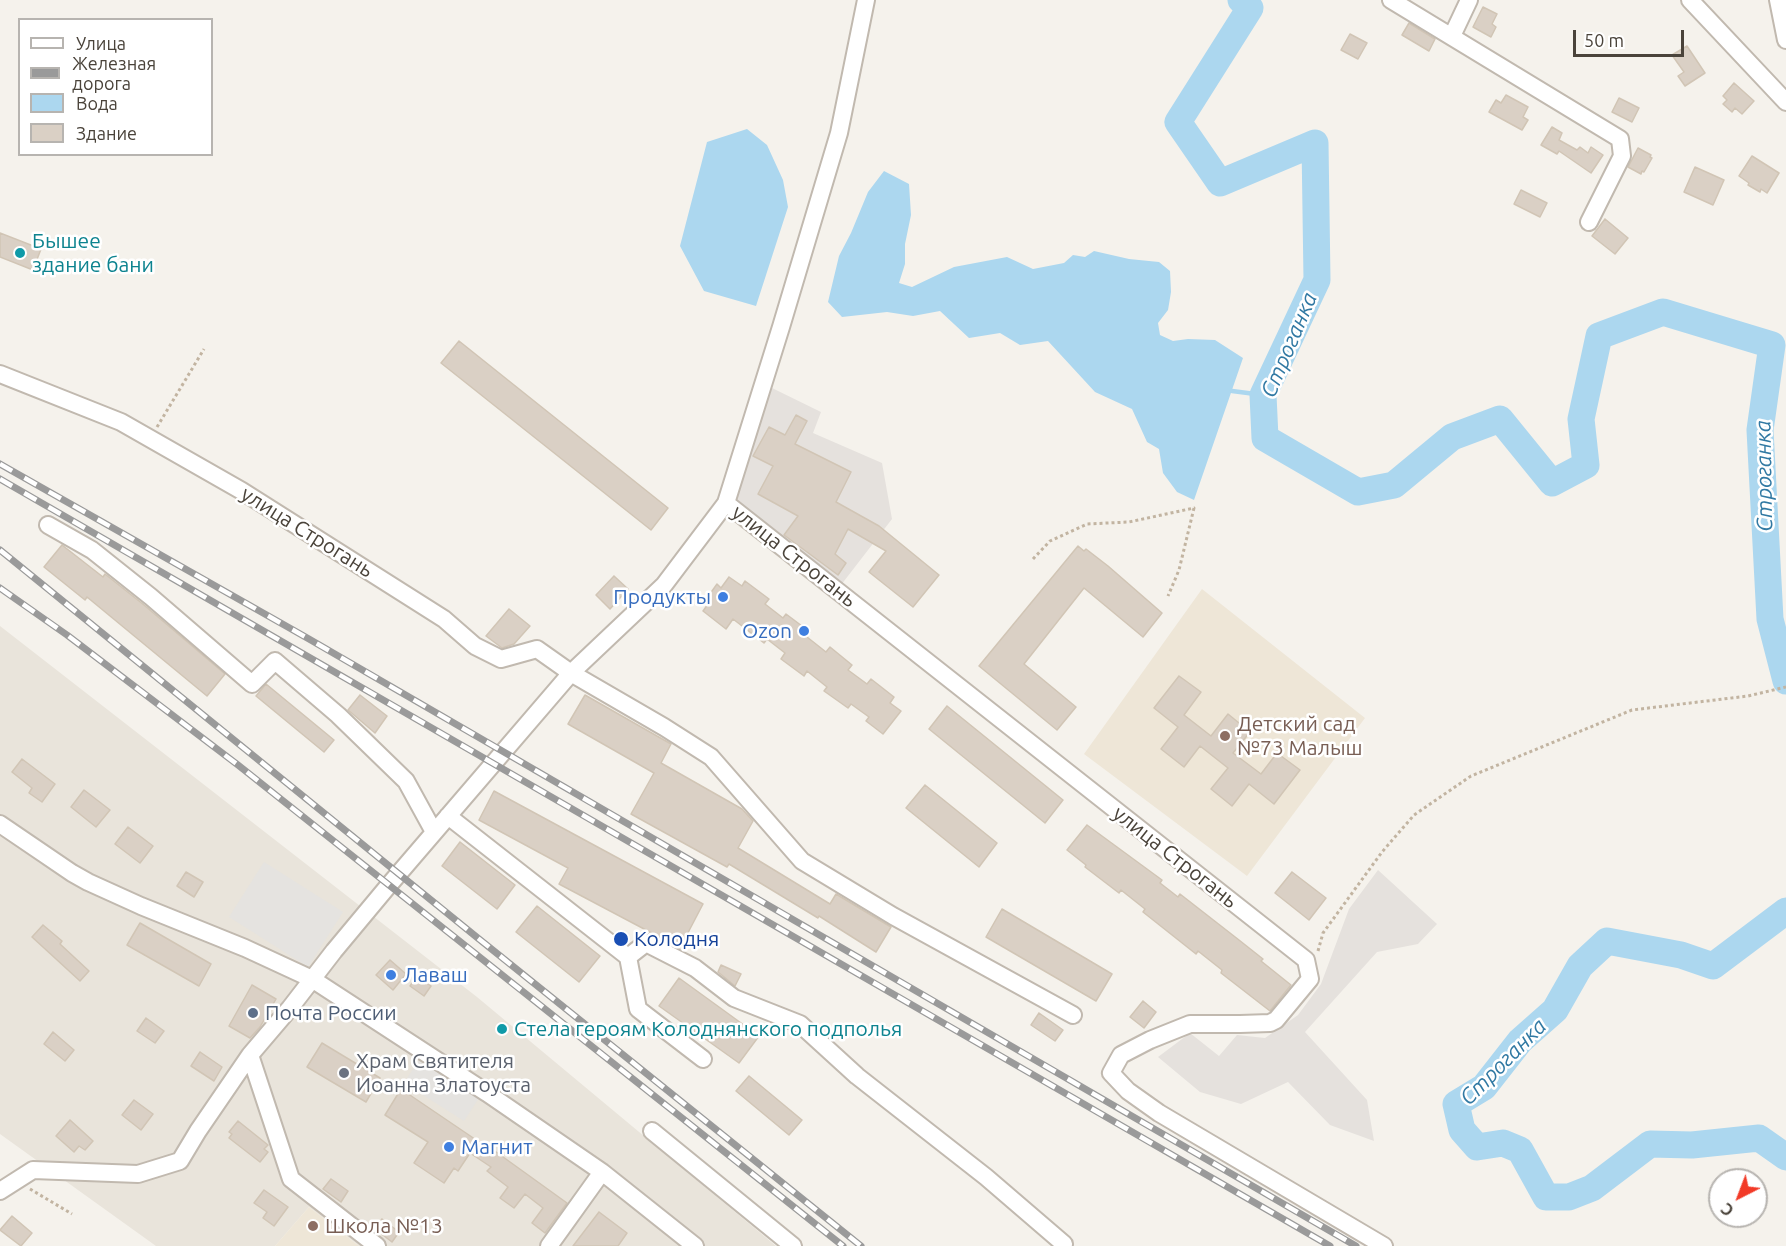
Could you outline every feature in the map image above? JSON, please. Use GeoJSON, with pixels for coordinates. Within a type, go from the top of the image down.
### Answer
{"type":"FeatureCollection","features":[{"type":"Feature","properties":{"kind":"street"},"geometry":{"type":"LineString","coordinates":[[726,502],[839,133],[866,0]]}},
{"type":"Feature","properties":{"kind":"street"},"geometry":{"type":"LineString","coordinates":[[1391,0],[1620,139],[1622,156],[1589,222]]}},
{"type":"Feature","properties":{"kind":"street"},"geometry":{"type":"LineString","coordinates":[[1452,36],[1468,0]]}},
{"type":"Feature","properties":{"kind":"street"},"geometry":{"type":"LineString","coordinates":[[1690,0],[1786,102]]}},
{"type":"Feature","properties":{"kind":"street"},"geometry":{"type":"LineString","coordinates":[[1778,0],[1786,40]]}},
{"type":"Feature","properties":{"kind":"street","name":"улица Строгань"},"geometry":{"type":"LineString","coordinates":[[0,374],[121,422],[242,491],[444,620],[475,645],[501,660],[537,649],[571,673],[664,585],[726,502],[1306,960],[1310,979]]}},
{"type":"Feature","properties":{"kind":"street"},"geometry":{"type":"LineString","coordinates":[[48,525],[92,549],[252,684],[275,661],[338,715],[406,781],[434,832]]}},
{"type":"Feature","properties":{"kind":"street"},"geometry":{"type":"LineString","coordinates":[[0,1191],[33,1170],[138,1174],[180,1161],[250,1055],[434,832],[571,673],[711,757],[802,861],[893,916],[1073,1015]]}},
{"type":"Feature","properties":{"kind":"street"},"geometry":{"type":"LineString","coordinates":[[448,816],[628,957],[639,1009],[703,1059]]}},
{"type":"Feature","properties":{"kind":"street"},"geometry":{"type":"LineString","coordinates":[[0,824],[88,882],[245,948],[312,979],[488,1093],[602,1172],[694,1246]]}},
{"type":"Feature","properties":{"kind":"street"},"geometry":{"type":"LineString","coordinates":[[628,957],[646,943],[695,968],[734,998],[800,1024],[857,1076],[986,1177],[1064,1244]]}},
{"type":"Feature","properties":{"kind":"street"},"geometry":{"type":"LineString","coordinates":[[1310,979],[1276,1020],[1270,1023],[1190,1024],[1121,1055],[1111,1074],[1128,1091],[1159,1113],[1384,1246]]}},
{"type":"Feature","properties":{"kind":"street"},"geometry":{"type":"LineString","coordinates":[[250,1055],[291,1179],[377,1246]]}},
{"type":"Feature","properties":{"kind":"street"},"geometry":{"type":"LineString","coordinates":[[652,1131],[793,1246]]}},
{"type":"Feature","properties":{"kind":"street"},"geometry":{"type":"LineString","coordinates":[[549,1246],[602,1172]]}},
{"type":"Feature","properties":{"kind":"path"},"geometry":{"type":"LineString","coordinates":[[150,439],[204,349]]}},
{"type":"Feature","properties":{"kind":"path"},"geometry":{"type":"LineString","coordinates":[[1033,559],[1050,541],[1087,524],[1129,522],[1194,508],[1179,570],[1168,596]]}},
{"type":"Feature","properties":{"kind":"path"},"geometry":{"type":"LineString","coordinates":[[1310,979],[1323,933],[1382,852],[1414,815],[1471,776],[1632,710],[1748,696],[1786,687]]}},
{"type":"Feature","properties":{"kind":"path"},"geometry":{"type":"LineString","coordinates":[[16,1180],[72,1214]]}},
{"type":"Feature","properties":{"kind":"shaded area"},"geometry":{"type":"Polygon","coordinates":[[[772,388],[821,412],[813,433],[882,463],[892,519],[841,585],[733,501],[772,388]]]}},
{"type":"Feature","properties":{"kind":"shaded area","name":"Детский сад №73 Малыш"},"geometry":{"type":"Polygon","coordinates":[[[1202,589],[1365,718],[1247,876],[1084,754],[1202,589]]]}},
{"type":"Feature","properties":{"kind":"shaded area"},"geometry":{"type":"Polygon","coordinates":[[[0,626],[477,997],[776,1246],[359,1246],[309,1207],[275,1246],[156,1246],[0,1134],[0,626]]]}},
{"type":"Feature","properties":{"kind":"shaded area"},"geometry":{"type":"Polygon","coordinates":[[[264,862],[343,912],[308,967],[229,917],[264,862]]]}},
{"type":"Feature","properties":{"kind":"shaded area"},"geometry":{"type":"Polygon","coordinates":[[[1378,870],[1437,924],[1418,944],[1377,952],[1305,1032],[1367,1100],[1374,1141],[1330,1125],[1288,1082],[1241,1104],[1200,1092],[1158,1057],[1190,1033],[1219,1056],[1237,1035],[1265,1038],[1298,1015],[1321,984],[1349,909],[1378,870]]]}},
{"type":"Feature","properties":{"kind":"shaded area"},"geometry":{"type":"Polygon","coordinates":[[[419,1060],[479,1098],[464,1121],[404,1083],[419,1060]]]}},
{"type":"Feature","properties":{"kind":"shaded area","name":"Школа №13"},"geometry":{"type":"Polygon","coordinates":[[[309,1207],[359,1246],[275,1246],[309,1207]]]}},
{"type":"Feature","properties":{"kind":"water"},"geometry":{"type":"Polygon","coordinates":[[[747,129],[767,145],[783,180],[788,207],[756,306],[704,291],[680,246],[707,142],[747,129]]]}},
{"type":"Feature","properties":{"kind":"water"},"geometry":{"type":"Polygon","coordinates":[[[884,171],[909,184],[911,215],[905,244],[905,264],[899,283],[912,287],[954,267],[1007,257],[1033,269],[1064,263],[1073,255],[1085,257],[1094,251],[1129,259],[1159,262],[1170,271],[1171,292],[1168,310],[1158,323],[1160,335],[1173,341],[1215,340],[1243,358],[1194,500],[1177,492],[1163,473],[1159,449],[1147,442],[1132,409],[1095,392],[1048,341],[1020,345],[1000,333],[969,338],[940,311],[913,316],[887,312],[842,317],[828,302],[839,256],[868,192],[884,171]]]}},
{"type":"Feature","properties":{"kind":"building"},"geometry":{"type":"Polygon","coordinates":[[[1483,7],[1497,14],[1492,24],[1496,27],[1491,37],[1473,27],[1483,7]]]}},
{"type":"Feature","properties":{"kind":"building"},"geometry":{"type":"Polygon","coordinates":[[[1409,23],[1435,39],[1429,51],[1402,35],[1409,23]]]}},
{"type":"Feature","properties":{"kind":"building"},"geometry":{"type":"Polygon","coordinates":[[[1350,34],[1367,43],[1358,59],[1341,50],[1350,34]]]}},
{"type":"Feature","properties":{"kind":"building"},"geometry":{"type":"Polygon","coordinates":[[[1687,46],[1705,73],[1685,86],[1678,76],[1684,72],[1672,55],[1687,46]]]}},
{"type":"Feature","properties":{"kind":"building"},"geometry":{"type":"Polygon","coordinates":[[[1734,83],[1754,101],[1742,114],[1735,108],[1732,112],[1723,104],[1727,100],[1723,96],[1734,83]]]}},
{"type":"Feature","properties":{"kind":"building"},"geometry":{"type":"Polygon","coordinates":[[[1506,95],[1528,107],[1523,117],[1528,120],[1522,130],[1489,112],[1496,100],[1501,103],[1506,95]]]}},
{"type":"Feature","properties":{"kind":"building"},"geometry":{"type":"Polygon","coordinates":[[[1619,98],[1639,108],[1632,122],[1612,112],[1619,98]]]}},
{"type":"Feature","properties":{"kind":"building"},"geometry":{"type":"Polygon","coordinates":[[[1552,127],[1562,133],[1559,140],[1577,150],[1580,147],[1588,153],[1591,147],[1603,155],[1591,173],[1559,151],[1557,154],[1541,145],[1552,127]]]}},
{"type":"Feature","properties":{"kind":"building"},"geometry":{"type":"Polygon","coordinates":[[[1638,148],[1651,155],[1652,158],[1641,174],[1628,167],[1638,148]]]}},
{"type":"Feature","properties":{"kind":"building"},"geometry":{"type":"Polygon","coordinates":[[[1752,156],[1779,173],[1767,193],[1748,185],[1749,183],[1739,176],[1752,156]]]}},
{"type":"Feature","properties":{"kind":"building"},"geometry":{"type":"Polygon","coordinates":[[[1695,167],[1724,180],[1713,205],[1684,192],[1695,167]]]}},
{"type":"Feature","properties":{"kind":"building"},"geometry":{"type":"Polygon","coordinates":[[[1521,190],[1547,203],[1540,217],[1514,204],[1521,190]]]}},
{"type":"Feature","properties":{"kind":"building"},"geometry":{"type":"Polygon","coordinates":[[[1605,219],[1628,238],[1615,254],[1592,236],[1605,219]]]}},
{"type":"Feature","properties":{"kind":"building","name":"Бышее здание бани"},"geometry":{"type":"Polygon","coordinates":[[[0,233],[41,249],[33,270],[0,257],[0,233]]]}},
{"type":"Feature","properties":{"kind":"building"},"geometry":{"type":"Polygon","coordinates":[[[459,341],[668,508],[651,530],[441,363],[459,341]]]}},
{"type":"Feature","properties":{"kind":"building"},"geometry":{"type":"Polygon","coordinates":[[[796,415],[807,421],[795,444],[851,472],[836,502],[879,526],[939,575],[913,607],[869,572],[886,551],[848,529],[835,554],[846,563],[838,575],[784,535],[798,516],[758,494],[773,466],[753,456],[769,427],[785,435],[796,415]]]}},
{"type":"Feature","properties":{"kind":"building"},"geometry":{"type":"Polygon","coordinates":[[[62,545],[103,577],[105,574],[225,674],[207,696],[87,597],[85,600],[44,567],[62,545]]]}},
{"type":"Feature","properties":{"kind":"building"},"geometry":{"type":"Polygon","coordinates":[[[1078,546],[1084,551],[1086,549],[1108,566],[1162,613],[1143,637],[1084,588],[1024,664],[1076,707],[1057,730],[979,666],[1078,546]]]}},
{"type":"Feature","properties":{"kind":"building"},"geometry":{"type":"Polygon","coordinates":[[[614,576],[628,589],[610,609],[596,595],[614,576]]]}},
{"type":"Feature","properties":{"kind":"building"},"geometry":{"type":"Polygon","coordinates":[[[729,577],[742,586],[745,581],[769,599],[765,604],[783,618],[786,614],[810,632],[807,637],[826,652],[830,647],[852,665],[848,670],[867,684],[871,679],[894,697],[890,703],[901,711],[883,734],[866,721],[869,717],[851,704],[848,708],[824,691],[827,687],[807,671],[804,676],[781,659],[785,653],[767,639],[764,643],[733,619],[726,629],[703,611],[711,600],[707,597],[717,584],[721,588],[729,577]]]}},
{"type":"Feature","properties":{"kind":"building"},"geometry":{"type":"Polygon","coordinates":[[[509,609],[530,626],[514,644],[502,648],[486,636],[509,609]]]}},
{"type":"Feature","properties":{"kind":"building"},"geometry":{"type":"Polygon","coordinates":[[[1179,676],[1201,692],[1184,715],[1211,736],[1228,714],[1250,732],[1233,753],[1261,774],[1277,753],[1300,770],[1274,804],[1249,784],[1232,806],[1211,789],[1228,768],[1200,746],[1184,767],[1161,749],[1178,727],[1154,708],[1179,676]]]}},
{"type":"Feature","properties":{"kind":"building"},"geometry":{"type":"Polygon","coordinates":[[[266,684],[334,740],[324,752],[256,696],[266,684]]]}},
{"type":"Feature","properties":{"kind":"building"},"geometry":{"type":"Polygon","coordinates":[[[360,695],[387,716],[375,733],[348,710],[360,695]]]}},
{"type":"Feature","properties":{"kind":"building"},"geometry":{"type":"Polygon","coordinates":[[[585,695],[671,744],[661,763],[742,809],[753,821],[738,848],[830,904],[836,894],[891,927],[876,952],[729,864],[727,867],[631,814],[654,773],[568,724],[585,695]]]}},
{"type":"Feature","properties":{"kind":"building"},"geometry":{"type":"Polygon","coordinates":[[[947,706],[1063,800],[1045,823],[929,729],[947,706]]]}},
{"type":"Feature","properties":{"kind":"building"},"geometry":{"type":"Polygon","coordinates":[[[22,759],[55,784],[42,802],[29,793],[32,788],[12,772],[22,759]]]}},
{"type":"Feature","properties":{"kind":"building"},"geometry":{"type":"Polygon","coordinates":[[[925,785],[997,843],[979,867],[906,808],[925,785]]]}},
{"type":"Feature","properties":{"kind":"building"},"geometry":{"type":"Polygon","coordinates":[[[84,790],[110,810],[96,827],[71,807],[84,790]]]}},
{"type":"Feature","properties":{"kind":"building"},"geometry":{"type":"Polygon","coordinates":[[[494,791],[703,904],[680,948],[559,884],[568,868],[479,820],[494,791]]]}},
{"type":"Feature","properties":{"kind":"building"},"geometry":{"type":"Polygon","coordinates":[[[1087,825],[1162,880],[1160,883],[1178,897],[1180,894],[1239,940],[1291,985],[1270,1011],[1221,973],[1222,970],[1198,951],[1196,954],[1143,912],[1145,909],[1121,890],[1119,893],[1067,850],[1087,825]]]}},
{"type":"Feature","properties":{"kind":"building"},"geometry":{"type":"Polygon","coordinates":[[[128,827],[153,846],[140,863],[115,844],[128,827]]]}},
{"type":"Feature","properties":{"kind":"building"},"geometry":{"type":"Polygon","coordinates":[[[460,842],[515,885],[497,909],[442,866],[460,842]]]}},
{"type":"Feature","properties":{"kind":"building"},"geometry":{"type":"Polygon","coordinates":[[[186,872],[203,882],[194,897],[177,886],[186,872]]]}},
{"type":"Feature","properties":{"kind":"building"},"geometry":{"type":"Polygon","coordinates":[[[1292,872],[1326,898],[1309,920],[1275,893],[1292,872]]]}},
{"type":"Feature","properties":{"kind":"building"},"geometry":{"type":"Polygon","coordinates":[[[537,906],[600,956],[579,982],[516,932],[537,906]]]}},
{"type":"Feature","properties":{"kind":"building"},"geometry":{"type":"Polygon","coordinates":[[[1002,909],[1112,974],[1096,1001],[986,937],[1002,909]]]}},
{"type":"Feature","properties":{"kind":"building"},"geometry":{"type":"Polygon","coordinates":[[[140,923],[211,964],[199,986],[127,945],[140,923]]]}},
{"type":"Feature","properties":{"kind":"building"},"geometry":{"type":"Polygon","coordinates":[[[43,925],[62,941],[60,944],[89,971],[80,981],[32,937],[43,925]]]}},
{"type":"Feature","properties":{"kind":"building","name":"Лаваш"},"geometry":{"type":"Polygon","coordinates":[[[390,960],[406,974],[393,990],[376,975],[390,960]]]}},
{"type":"Feature","properties":{"kind":"building"},"geometry":{"type":"Polygon","coordinates":[[[721,965],[741,974],[735,986],[718,972],[721,965]]]}},
{"type":"Feature","properties":{"kind":"building"},"geometry":{"type":"Polygon","coordinates":[[[417,976],[431,986],[424,996],[410,986],[417,976]]]}},
{"type":"Feature","properties":{"kind":"building"},"geometry":{"type":"Polygon","coordinates":[[[679,978],[759,1036],[739,1063],[659,1006],[679,978]]]}},
{"type":"Feature","properties":{"kind":"building","name":"Почта России"},"geometry":{"type":"Polygon","coordinates":[[[252,985],[276,999],[260,1027],[250,1038],[229,1026],[252,985]]]}},
{"type":"Feature","properties":{"kind":"building"},"geometry":{"type":"Polygon","coordinates":[[[1143,1001],[1156,1012],[1144,1028],[1130,1017],[1143,1001]]]}},
{"type":"Feature","properties":{"kind":"building"},"geometry":{"type":"Polygon","coordinates":[[[1039,1013],[1063,1030],[1055,1041],[1031,1025],[1039,1013]]]}},
{"type":"Feature","properties":{"kind":"building"},"geometry":{"type":"Polygon","coordinates":[[[146,1018],[164,1031],[155,1043],[137,1031],[146,1018]]]}},
{"type":"Feature","properties":{"kind":"building"},"geometry":{"type":"Polygon","coordinates":[[[53,1032],[74,1050],[65,1061],[44,1044],[53,1032]]]}},
{"type":"Feature","properties":{"kind":"building","name":"Храм Святителя Иоанна Златоуста"},"geometry":{"type":"Polygon","coordinates":[[[322,1043],[380,1078],[366,1102],[307,1067],[322,1043]]]}},
{"type":"Feature","properties":{"kind":"building"},"geometry":{"type":"Polygon","coordinates":[[[200,1052],[222,1067],[214,1081],[191,1066],[200,1052]]]}},
{"type":"Feature","properties":{"kind":"building"},"geometry":{"type":"Polygon","coordinates":[[[749,1076],[802,1120],[789,1135],[736,1091],[749,1076]]]}},
{"type":"Feature","properties":{"kind":"building"},"geometry":{"type":"Polygon","coordinates":[[[401,1089],[492,1149],[567,1203],[545,1233],[532,1223],[543,1208],[525,1194],[514,1208],[500,1198],[508,1187],[487,1171],[491,1167],[470,1153],[458,1171],[454,1168],[444,1183],[414,1163],[428,1142],[385,1115],[401,1089]]]}},
{"type":"Feature","properties":{"kind":"building"},"geometry":{"type":"Polygon","coordinates":[[[134,1100],[153,1114],[141,1130],[122,1115],[134,1100]]]}},
{"type":"Feature","properties":{"kind":"building"},"geometry":{"type":"Polygon","coordinates":[[[70,1120],[93,1141],[85,1150],[79,1146],[74,1152],[56,1136],[70,1120]]]}},
{"type":"Feature","properties":{"kind":"building"},"geometry":{"type":"Polygon","coordinates":[[[238,1121],[268,1145],[264,1149],[268,1152],[260,1162],[229,1138],[232,1134],[229,1132],[238,1121]]]}},
{"type":"Feature","properties":{"kind":"building"},"geometry":{"type":"Polygon","coordinates":[[[331,1179],[348,1191],[341,1202],[323,1189],[331,1179]]]}},
{"type":"Feature","properties":{"kind":"building"},"geometry":{"type":"Polygon","coordinates":[[[264,1190],[288,1207],[274,1226],[263,1218],[267,1212],[254,1203],[264,1190]]]}},
{"type":"Feature","properties":{"kind":"building"},"geometry":{"type":"Polygon","coordinates":[[[599,1212],[627,1233],[618,1246],[573,1246],[599,1212]]]}},
{"type":"Feature","properties":{"kind":"building"},"geometry":{"type":"Polygon","coordinates":[[[12,1216],[32,1233],[21,1246],[0,1230],[12,1216]]]}},
{"type":"Feature","properties":{"kind":"building"},"geometry":{"type":"Polygon","coordinates":[[[382,1219],[399,1232],[392,1242],[375,1229],[382,1219]]]}},
{"type":"Feature","properties":{"kind":"waterway","name":"Строганка"},"geometry":{"type":"LineString","coordinates":[[1241,0],[1250,8],[1178,122],[1220,183],[1315,143],[1317,280],[1263,395],[1265,438],[1358,492],[1394,485],[1452,437],[1500,419],[1552,483],[1586,465],[1581,419],[1599,336],[1663,312],[1772,345],[1760,430],[1770,619],[1786,681]]}},
{"type":"Feature","properties":{"kind":"waterway"},"geometry":{"type":"LineString","coordinates":[[1232,391],[1263,395]]}},
{"type":"Feature","properties":{"kind":"waterway","name":"Строганка"},"geometry":{"type":"LineString","coordinates":[[1786,911],[1713,966],[1681,955],[1607,941],[1580,966],[1555,1010],[1520,1041],[1484,1087],[1456,1104],[1462,1130],[1477,1147],[1503,1143],[1520,1150],[1546,1197],[1569,1197],[1592,1188],[1650,1144],[1692,1145],[1759,1138],[1786,1157]]}},
{"type":"Feature","properties":{"kind":"railway"},"geometry":{"type":"LineString","coordinates":[[0,464],[309,639],[1356,1246]]}},
{"type":"Feature","properties":{"kind":"railway"},"geometry":{"type":"LineString","coordinates":[[0,479],[1330,1246]]}},
{"type":"Feature","properties":{"kind":"railway"},"geometry":{"type":"LineString","coordinates":[[0,550],[861,1246]]}},
{"type":"Feature","properties":{"kind":"railway"},"geometry":{"type":"LineString","coordinates":[[0,588],[67,635],[238,765],[843,1246]]}},
{"type":"Feature","properties":{"kind":"place","name":"Бышее здание бани"},"geometry":{"type":"Point","coordinates":[20,253]}},
{"type":"Feature","properties":{"kind":"place","name":"Продукты"},"geometry":{"type":"Point","coordinates":[723,597]}},
{"type":"Feature","properties":{"kind":"place","name":"Ozon"},"geometry":{"type":"Point","coordinates":[804,631]}},
{"type":"Feature","properties":{"kind":"place","name":"Детский сад №73 Малыш"},"geometry":{"type":"Point","coordinates":[1225,736]}},
{"type":"Feature","properties":{"kind":"place","name":"Колодня"},"geometry":{"type":"Point","coordinates":[621,939]}},
{"type":"Feature","properties":{"kind":"place","name":"Лаваш"},"geometry":{"type":"Point","coordinates":[391,975]}},
{"type":"Feature","properties":{"kind":"place","name":"Почта России"},"geometry":{"type":"Point","coordinates":[253,1013]}},
{"type":"Feature","properties":{"kind":"place","name":"Стела героям Колоднянского подполья"},"geometry":{"type":"Point","coordinates":[502,1029]}},
{"type":"Feature","properties":{"kind":"place","name":"Храм Святителя Иоанна Златоуста"},"geometry":{"type":"Point","coordinates":[344,1073]}},
{"type":"Feature","properties":{"kind":"place","name":"Магнит"},"geometry":{"type":"Point","coordinates":[449,1147]}},
{"type":"Feature","properties":{"kind":"place","name":"Школа №13"},"geometry":{"type":"Point","coordinates":[313,1226]}}]}
